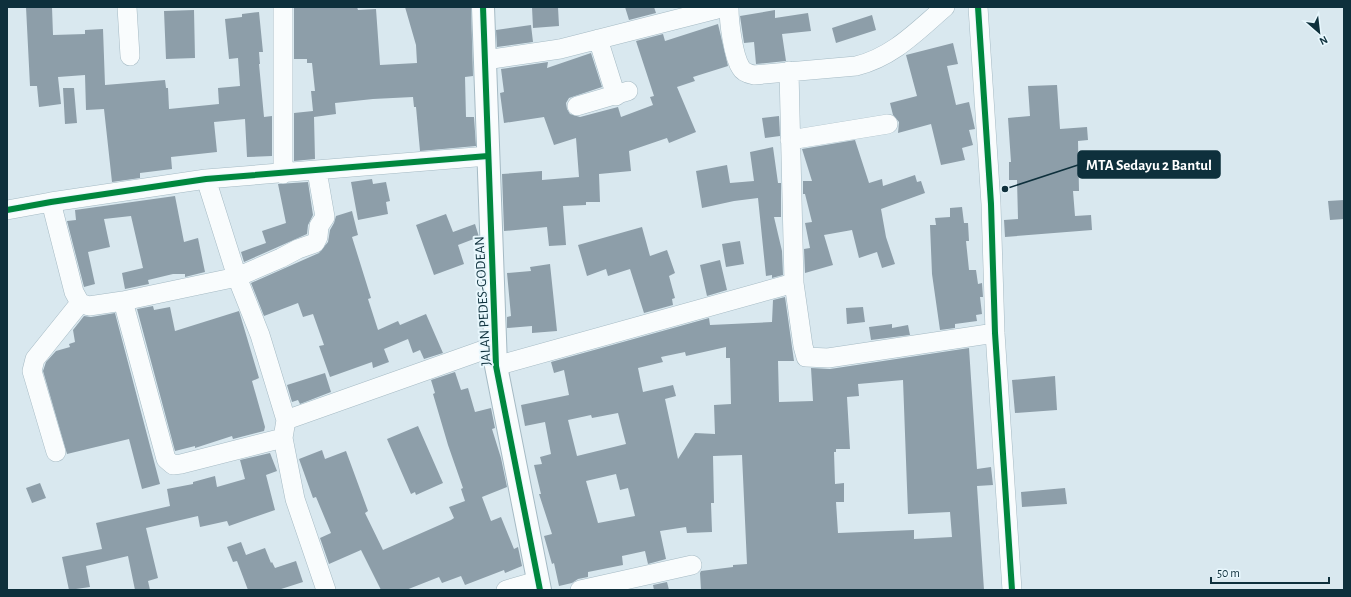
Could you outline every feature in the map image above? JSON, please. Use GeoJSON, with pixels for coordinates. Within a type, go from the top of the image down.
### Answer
{"type":"FeatureCollection","features":[{"type":"Feature","properties":{"kind":"street"},"geometry":{"type":"LineString","coordinates":[[126,7],[130,56]]}},
{"type":"Feature","properties":{"kind":"street"},"geometry":{"type":"LineString","coordinates":[[282,174],[283,7]]}},
{"type":"Feature","properties":{"kind":"street","name":"JALAN PEDES-GODEAN"},"geometry":{"type":"LineString","coordinates":[[483,7],[496,356],[538,585]]}},
{"type":"Feature","properties":{"kind":"street"},"geometry":{"type":"LineString","coordinates":[[485,60],[560,49],[725,7]]}},
{"type":"Feature","properties":{"kind":"street"},"geometry":{"type":"LineString","coordinates":[[728,7],[729,29],[740,68],[747,74],[754,76],[789,71],[856,66],[870,62],[891,53],[945,7]]}},
{"type":"Feature","properties":{"kind":"street"},"geometry":{"type":"LineString","coordinates":[[979,12],[991,204],[995,333],[1012,590]]}},
{"type":"Feature","properties":{"kind":"street"},"geometry":{"type":"LineString","coordinates":[[577,106],[622,94],[598,39]]}},
{"type":"Feature","properties":{"kind":"street"},"geometry":{"type":"LineString","coordinates":[[789,71],[794,283],[804,354],[810,358],[828,358],[995,333]]}},
{"type":"Feature","properties":{"kind":"street"},"geometry":{"type":"LineString","coordinates":[[790,140],[888,124]]}},
{"type":"Feature","properties":{"kind":"street"},"geometry":{"type":"LineString","coordinates":[[7,210],[50,202],[206,179],[488,156]]}},
{"type":"Feature","properties":{"kind":"street"},"geometry":{"type":"LineString","coordinates":[[50,202],[74,292],[80,303],[89,306],[123,301],[237,277],[317,241],[318,230],[323,222],[325,213],[317,171]]}},
{"type":"Feature","properties":{"kind":"street"},"geometry":{"type":"LineString","coordinates":[[206,179],[237,277],[260,335],[285,429],[295,500],[326,590]]}},
{"type":"Feature","properties":{"kind":"street"},"geometry":{"type":"LineString","coordinates":[[123,301],[166,459],[173,465],[181,464],[285,429],[496,356],[703,308],[794,283]]}},
{"type":"Feature","properties":{"kind":"street"},"geometry":{"type":"LineString","coordinates":[[56,452],[32,371],[35,359],[80,303]]}},
{"type":"Feature","properties":{"kind":"street"},"geometry":{"type":"LineString","coordinates":[[580,590],[685,567]]}},
{"type":"Feature","properties":{"kind":"street"},"geometry":{"type":"LineString","coordinates":[[506,590],[538,585]]}},
{"type":"Feature","properties":{"kind":"building"},"geometry":{"type":"Polygon","coordinates":[[[26,7],[52,7],[53,35],[85,34],[85,30],[103,29],[105,85],[165,80],[166,88],[168,88],[169,109],[219,104],[218,88],[240,86],[238,58],[229,59],[225,19],[242,17],[242,14],[259,12],[263,52],[259,52],[259,64],[264,117],[272,116],[272,156],[247,157],[245,119],[214,122],[217,152],[171,157],[172,169],[140,173],[140,178],[112,182],[104,109],[86,110],[85,75],[58,77],[61,104],[39,107],[37,86],[30,86],[26,7]]]}},
{"type":"Feature","properties":{"kind":"building"},"geometry":{"type":"Polygon","coordinates":[[[294,7],[357,7],[358,10],[376,9],[380,65],[417,63],[416,45],[405,7],[471,7],[473,76],[465,77],[466,117],[474,117],[476,146],[420,151],[416,107],[414,107],[413,97],[373,99],[335,103],[336,114],[314,117],[315,159],[294,161],[294,113],[313,111],[311,91],[315,91],[312,63],[307,63],[307,59],[294,59],[294,7]]]}},
{"type":"Feature","properties":{"kind":"building"},"geometry":{"type":"Polygon","coordinates":[[[532,7],[558,7],[559,26],[533,28],[532,7]]]}},
{"type":"Feature","properties":{"kind":"building"},"geometry":{"type":"Polygon","coordinates":[[[625,7],[654,7],[656,13],[629,20],[625,7]]]}},
{"type":"Feature","properties":{"kind":"building"},"geometry":{"type":"Polygon","coordinates":[[[194,10],[195,58],[166,59],[164,11],[194,10]]]}},
{"type":"Feature","properties":{"kind":"building"},"geometry":{"type":"Polygon","coordinates":[[[775,10],[775,18],[808,13],[811,31],[782,34],[786,61],[756,64],[754,42],[744,43],[740,16],[775,10]]]}},
{"type":"Feature","properties":{"kind":"building"},"geometry":{"type":"Polygon","coordinates":[[[872,15],[876,30],[836,43],[832,28],[872,15]]]}},
{"type":"Feature","properties":{"kind":"building"},"geometry":{"type":"Polygon","coordinates":[[[718,24],[728,66],[693,77],[695,81],[677,87],[696,132],[669,143],[667,138],[629,151],[631,171],[599,174],[600,202],[586,202],[586,205],[563,206],[566,245],[549,246],[547,227],[504,231],[502,174],[542,171],[542,180],[579,177],[576,138],[554,145],[544,117],[504,123],[500,93],[504,92],[501,69],[548,62],[547,68],[591,53],[602,87],[569,98],[566,103],[567,109],[570,114],[580,117],[618,107],[621,117],[653,105],[650,97],[654,96],[636,41],[663,34],[665,41],[718,24]]]}},
{"type":"Feature","properties":{"kind":"building"},"geometry":{"type":"Polygon","coordinates":[[[531,25],[533,42],[497,47],[496,30],[531,25]]]}},
{"type":"Feature","properties":{"kind":"building"},"geometry":{"type":"Polygon","coordinates":[[[953,43],[958,64],[947,66],[956,105],[969,102],[975,129],[969,130],[973,145],[962,148],[965,160],[941,165],[931,124],[898,133],[899,122],[893,115],[890,103],[917,96],[906,55],[953,43]]]}},
{"type":"Feature","properties":{"kind":"building"},"geometry":{"type":"Polygon","coordinates":[[[1057,85],[1060,129],[1087,127],[1088,140],[1078,141],[1079,191],[1073,191],[1075,216],[1091,215],[1092,230],[1005,237],[1004,220],[1018,219],[1017,180],[1009,180],[1009,162],[1011,162],[1008,118],[1030,116],[1028,86],[1057,85]]]}},
{"type":"Feature","properties":{"kind":"building"},"geometry":{"type":"Polygon","coordinates":[[[63,88],[74,88],[77,123],[65,124],[63,88]]]}},
{"type":"Feature","properties":{"kind":"building"},"geometry":{"type":"Polygon","coordinates":[[[779,116],[780,136],[765,138],[762,118],[779,116]]]}},
{"type":"Feature","properties":{"kind":"building"},"geometry":{"type":"Polygon","coordinates":[[[855,140],[869,183],[882,179],[883,186],[915,175],[917,182],[921,181],[925,193],[881,209],[886,237],[895,264],[882,268],[877,252],[859,258],[852,230],[824,235],[833,265],[805,273],[804,249],[810,248],[805,223],[812,222],[805,194],[803,194],[803,181],[812,181],[802,149],[855,140]]]}},
{"type":"Feature","properties":{"kind":"building"},"geometry":{"type":"Polygon","coordinates":[[[773,147],[778,183],[781,183],[781,217],[774,217],[782,251],[783,275],[772,278],[772,275],[766,276],[758,198],[734,201],[702,208],[696,171],[727,165],[730,183],[754,181],[750,152],[773,147]]]}},
{"type":"Feature","properties":{"kind":"building"},"geometry":{"type":"Polygon","coordinates":[[[372,179],[373,184],[386,182],[390,201],[386,202],[388,214],[358,220],[351,182],[372,179]]]}},
{"type":"Feature","properties":{"kind":"building"},"geometry":{"type":"Polygon","coordinates":[[[308,182],[313,215],[308,225],[307,234],[244,262],[241,252],[266,243],[262,231],[286,223],[278,184],[308,182]]]}},
{"type":"Feature","properties":{"kind":"building"},"geometry":{"type":"Polygon","coordinates":[[[175,196],[184,242],[198,238],[205,272],[185,277],[185,274],[173,274],[148,280],[149,284],[125,289],[122,273],[143,268],[131,216],[104,219],[110,247],[88,252],[95,284],[84,287],[67,221],[76,220],[75,210],[175,196]]]}},
{"type":"Feature","properties":{"kind":"building"},"geometry":{"type":"Polygon","coordinates":[[[1344,200],[1344,219],[1330,220],[1328,201],[1344,200]]]}},
{"type":"Feature","properties":{"kind":"building"},"geometry":{"type":"Polygon","coordinates":[[[962,207],[964,223],[968,223],[969,241],[966,241],[969,270],[976,270],[978,284],[982,283],[983,297],[980,297],[982,314],[976,315],[977,321],[955,324],[955,328],[940,330],[932,274],[930,225],[936,225],[935,218],[950,217],[950,208],[962,207]]]}},
{"type":"Feature","properties":{"kind":"building"},"geometry":{"type":"Polygon","coordinates":[[[352,211],[358,235],[352,237],[371,298],[368,299],[378,330],[398,321],[400,325],[426,314],[443,353],[424,359],[420,350],[413,353],[408,339],[384,349],[389,362],[373,368],[372,362],[330,377],[319,346],[324,345],[313,314],[303,317],[298,303],[264,316],[251,283],[319,253],[328,242],[330,230],[336,216],[352,211]]]}},
{"type":"Feature","properties":{"kind":"building"},"geometry":{"type":"Polygon","coordinates":[[[446,214],[453,232],[475,224],[479,237],[458,245],[464,264],[434,275],[416,225],[446,214]]]}},
{"type":"Feature","properties":{"kind":"building"},"geometry":{"type":"Polygon","coordinates":[[[642,227],[650,256],[667,250],[675,273],[669,276],[675,298],[672,299],[673,305],[644,313],[630,269],[608,276],[606,269],[587,276],[578,245],[642,227]]]}},
{"type":"Feature","properties":{"kind":"building"},"geometry":{"type":"Polygon","coordinates":[[[740,241],[744,264],[726,267],[722,244],[740,241]]]}},
{"type":"Feature","properties":{"kind":"building"},"geometry":{"type":"Polygon","coordinates":[[[720,260],[727,290],[707,296],[700,265],[720,260]]]}},
{"type":"Feature","properties":{"kind":"building"},"geometry":{"type":"Polygon","coordinates":[[[550,264],[557,331],[532,333],[532,326],[507,328],[507,317],[511,316],[507,273],[531,271],[530,267],[550,264]]]}},
{"type":"Feature","properties":{"kind":"building"},"geometry":{"type":"Polygon","coordinates":[[[785,297],[794,361],[778,361],[779,402],[813,401],[811,368],[830,369],[969,348],[977,469],[991,467],[993,485],[977,486],[984,590],[701,590],[701,571],[747,564],[742,455],[713,456],[714,503],[711,503],[712,532],[687,533],[686,527],[660,531],[666,559],[648,564],[645,551],[622,556],[623,565],[588,572],[588,577],[559,586],[554,563],[552,564],[544,536],[552,534],[539,494],[541,494],[534,465],[542,464],[540,457],[551,454],[545,422],[525,426],[521,405],[569,395],[564,370],[554,373],[551,362],[709,318],[710,325],[772,322],[773,300],[785,297]],[[726,347],[686,356],[685,352],[661,357],[663,362],[638,368],[643,392],[673,385],[676,396],[665,399],[678,459],[695,433],[715,434],[714,405],[731,404],[730,358],[726,358],[726,347]],[[903,380],[858,384],[859,396],[847,397],[850,449],[836,449],[836,452],[834,452],[835,484],[844,483],[844,502],[836,502],[838,533],[914,530],[914,539],[952,537],[950,512],[908,514],[903,380]],[[618,413],[592,418],[591,415],[568,420],[577,456],[626,444],[618,413]],[[616,474],[586,481],[598,523],[635,516],[628,488],[620,490],[616,474]]]}},
{"type":"Feature","properties":{"kind":"building"},"geometry":{"type":"Polygon","coordinates":[[[153,306],[154,310],[170,307],[175,331],[239,311],[259,378],[252,381],[265,427],[264,431],[233,439],[232,436],[195,448],[195,446],[175,451],[137,309],[153,306]]]}},
{"type":"Feature","properties":{"kind":"building"},"geometry":{"type":"Polygon","coordinates":[[[863,307],[865,322],[847,324],[846,308],[863,307]]]}},
{"type":"Feature","properties":{"kind":"building"},"geometry":{"type":"Polygon","coordinates":[[[115,313],[160,484],[142,489],[129,439],[67,454],[43,371],[46,362],[56,351],[70,347],[69,344],[75,342],[73,330],[84,316],[91,317],[115,313]]]}},
{"type":"Feature","properties":{"kind":"building"},"geometry":{"type":"Polygon","coordinates":[[[892,324],[892,328],[908,325],[910,335],[871,340],[869,327],[892,324]]]}},
{"type":"Feature","properties":{"kind":"building"},"geometry":{"type":"Polygon","coordinates":[[[455,372],[461,390],[468,388],[475,412],[491,408],[495,428],[492,429],[501,458],[507,487],[482,497],[491,521],[501,517],[514,549],[518,547],[522,566],[505,573],[504,570],[465,585],[461,576],[442,583],[439,577],[406,590],[381,590],[361,550],[329,564],[320,538],[331,533],[316,497],[313,498],[299,459],[322,450],[325,459],[346,451],[368,511],[365,513],[383,550],[451,520],[454,518],[449,507],[465,501],[461,489],[463,488],[448,445],[433,394],[435,393],[431,380],[455,372]]]}},
{"type":"Feature","properties":{"kind":"building"},"geometry":{"type":"Polygon","coordinates":[[[325,373],[331,392],[300,404],[298,400],[292,402],[287,385],[325,373]]]}},
{"type":"Feature","properties":{"kind":"building"},"geometry":{"type":"Polygon","coordinates":[[[1055,376],[1057,410],[1015,413],[1012,380],[1055,376]]]}},
{"type":"Feature","properties":{"kind":"building"},"geometry":{"type":"Polygon","coordinates":[[[418,426],[443,483],[416,495],[415,492],[411,494],[387,439],[418,426]]]}},
{"type":"Feature","properties":{"kind":"building"},"geometry":{"type":"Polygon","coordinates":[[[270,453],[277,471],[266,475],[275,510],[229,526],[227,521],[200,527],[198,516],[146,528],[158,578],[148,581],[150,590],[135,590],[128,556],[86,566],[90,587],[69,590],[62,557],[102,549],[96,523],[170,506],[167,489],[193,484],[193,482],[215,476],[217,487],[245,479],[240,460],[270,453]]]}},
{"type":"Feature","properties":{"kind":"building"},"geometry":{"type":"Polygon","coordinates":[[[40,483],[46,498],[32,503],[26,488],[40,483]]]}},
{"type":"Feature","properties":{"kind":"building"},"geometry":{"type":"Polygon","coordinates":[[[1065,488],[1067,504],[1022,507],[1021,492],[1065,488]]]}},
{"type":"Feature","properties":{"kind":"building"},"geometry":{"type":"Polygon","coordinates":[[[241,542],[246,555],[265,548],[271,563],[272,562],[275,568],[296,561],[303,582],[278,590],[248,590],[237,561],[233,562],[227,547],[241,542]]]}},
{"type":"Feature","properties":{"kind":"building"},"geometry":{"type":"Polygon","coordinates":[[[667,582],[669,590],[654,590],[653,585],[667,582]]]}},
{"type":"Feature","properties":{"kind":"cycle path"},"geometry":{"type":"LineString","coordinates":[[483,7],[496,366],[540,590]]}},
{"type":"Feature","properties":{"kind":"cycle path"},"geometry":{"type":"LineString","coordinates":[[978,7],[991,204],[995,333],[1012,590]]}},
{"type":"Feature","properties":{"kind":"cycle path"},"geometry":{"type":"LineString","coordinates":[[7,210],[206,179],[488,156]]}},
{"type":"Feature","properties":{"kind":"place","name":"MTA Sedayu 2 Bantul"},"geometry":{"type":"Point","coordinates":[1005,189]}}]}
